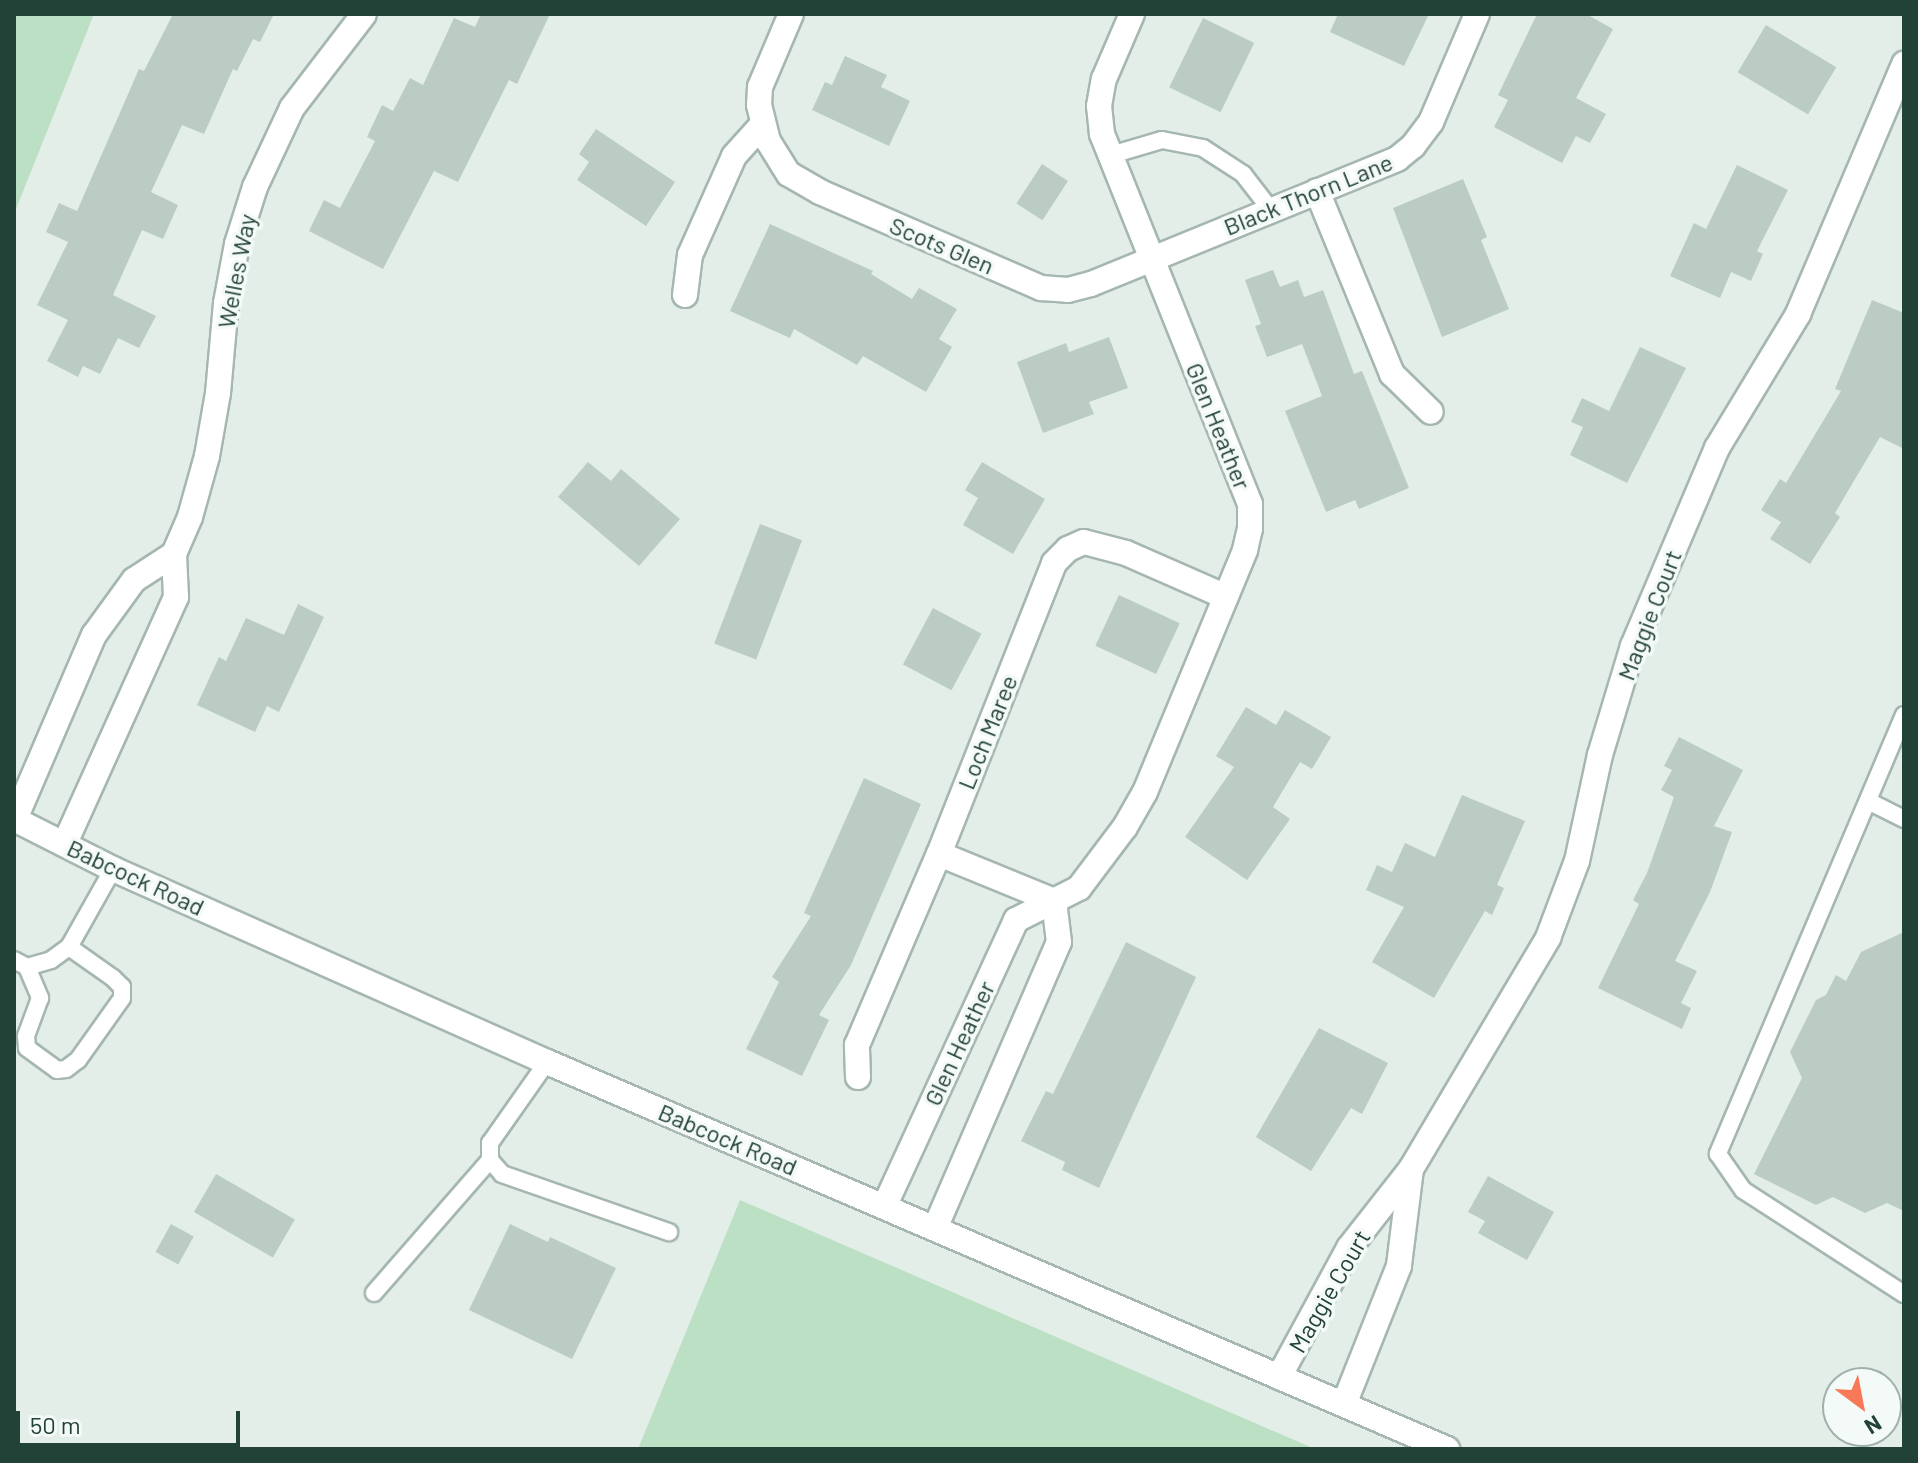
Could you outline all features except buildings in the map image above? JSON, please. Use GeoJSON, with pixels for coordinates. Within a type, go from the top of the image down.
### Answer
{"type":"FeatureCollection","features":[{"type":"Feature","properties":{"kind":"street","name":"Welles Way"},"geometry":{"type":"LineString","coordinates":[[65,843],[176,597],[174,554],[190,517],[207,456],[218,393],[226,303],[237,244],[255,187],[292,108],[364,14]]}},
{"type":"Feature","properties":{"kind":"street"},"geometry":{"type":"LineString","coordinates":[[685,295],[690,255],[734,156],[762,125],[760,87],[791,14]]}},
{"type":"Feature","properties":{"kind":"street","name":"Glen Heather"},"geometry":{"type":"LineString","coordinates":[[885,1205],[1016,920],[1079,888],[1125,827],[1145,792],[1245,550],[1250,504],[1102,134],[1099,106],[1104,79],[1132,14]]}},
{"type":"Feature","properties":{"kind":"street","name":"Black Thorn Lane"},"geometry":{"type":"LineString","coordinates":[[1152,257],[1381,167],[1413,146],[1431,122],[1477,14]]}},
{"type":"Feature","properties":{"kind":"street","name":"Maggie Court"},"geometry":{"type":"LineString","coordinates":[[1279,1377],[1349,1248],[1411,1169],[1548,938],[1577,861],[1600,755],[1633,646],[1717,448],[1798,314],[1904,64]]}},
{"type":"Feature","properties":{"kind":"street","name":"Scots Glen"},"geometry":{"type":"LineString","coordinates":[[762,125],[768,141],[789,174],[820,192],[1041,288],[1068,290],[1091,284],[1152,257]]}},
{"type":"Feature","properties":{"kind":"street"},"geometry":{"type":"LineString","coordinates":[[1317,191],[1392,374],[1431,412]]}},
{"type":"Feature","properties":{"kind":"street","name":"Loch Maree"},"geometry":{"type":"LineString","coordinates":[[858,1077],[857,1045],[939,854],[1054,563],[1068,549],[1084,542],[1126,553],[1226,597]]}},
{"type":"Feature","properties":{"kind":"street"},"geometry":{"type":"LineString","coordinates":[[14,819],[94,635],[134,580],[174,554]]}},
{"type":"Feature","properties":{"kind":"street","name":"Babcock Road"},"geometry":{"type":"LineString","coordinates":[[14,819],[113,869],[547,1062],[936,1226],[1447,1449]]}},
{"type":"Feature","properties":{"kind":"street"},"geometry":{"type":"LineString","coordinates":[[939,854],[1054,901]]}},
{"type":"Feature","properties":{"kind":"street","name":"Glen Heather"},"geometry":{"type":"LineString","coordinates":[[936,1226],[1059,942],[1054,901]]}},
{"type":"Feature","properties":{"kind":"street","name":"Maggie Court"},"geometry":{"type":"LineString","coordinates":[[1344,1404],[1399,1266],[1411,1169]]}},
{"type":"Feature","properties":{"kind":"lane"},"geometry":{"type":"LineString","coordinates":[[1111,155],[1162,140],[1203,148],[1243,174],[1271,210]]}},
{"type":"Feature","properties":{"kind":"lane"},"geometry":{"type":"LineString","coordinates":[[1902,723],[1718,1154],[1743,1190],[1904,1294]]}},
{"type":"Feature","properties":{"kind":"lane"},"geometry":{"type":"LineString","coordinates":[[1868,801],[1904,819]]}},
{"type":"Feature","properties":{"kind":"lane"},"geometry":{"type":"LineString","coordinates":[[69,947],[113,978],[122,987],[122,998],[78,1060],[66,1069],[57,1070],[27,1048],[26,1036],[40,998],[21,963],[51,960],[69,947],[113,869]]}},
{"type":"Feature","properties":{"kind":"lane"},"geometry":{"type":"LineString","coordinates":[[547,1062],[490,1143],[490,1160],[502,1174],[669,1232]]}},
{"type":"Feature","properties":{"kind":"lane"},"geometry":{"type":"LineString","coordinates":[[374,1293],[490,1160]]}},
{"type":"Feature","properties":{"kind":"green space"},"geometry":{"type":"Polygon","coordinates":[[[14,14],[94,14],[14,214],[14,14]]]}},
{"type":"Feature","properties":{"kind":"green space"},"geometry":{"type":"Polygon","coordinates":[[[740,1200],[1315,1449],[638,1449],[740,1200]]]}}]}
